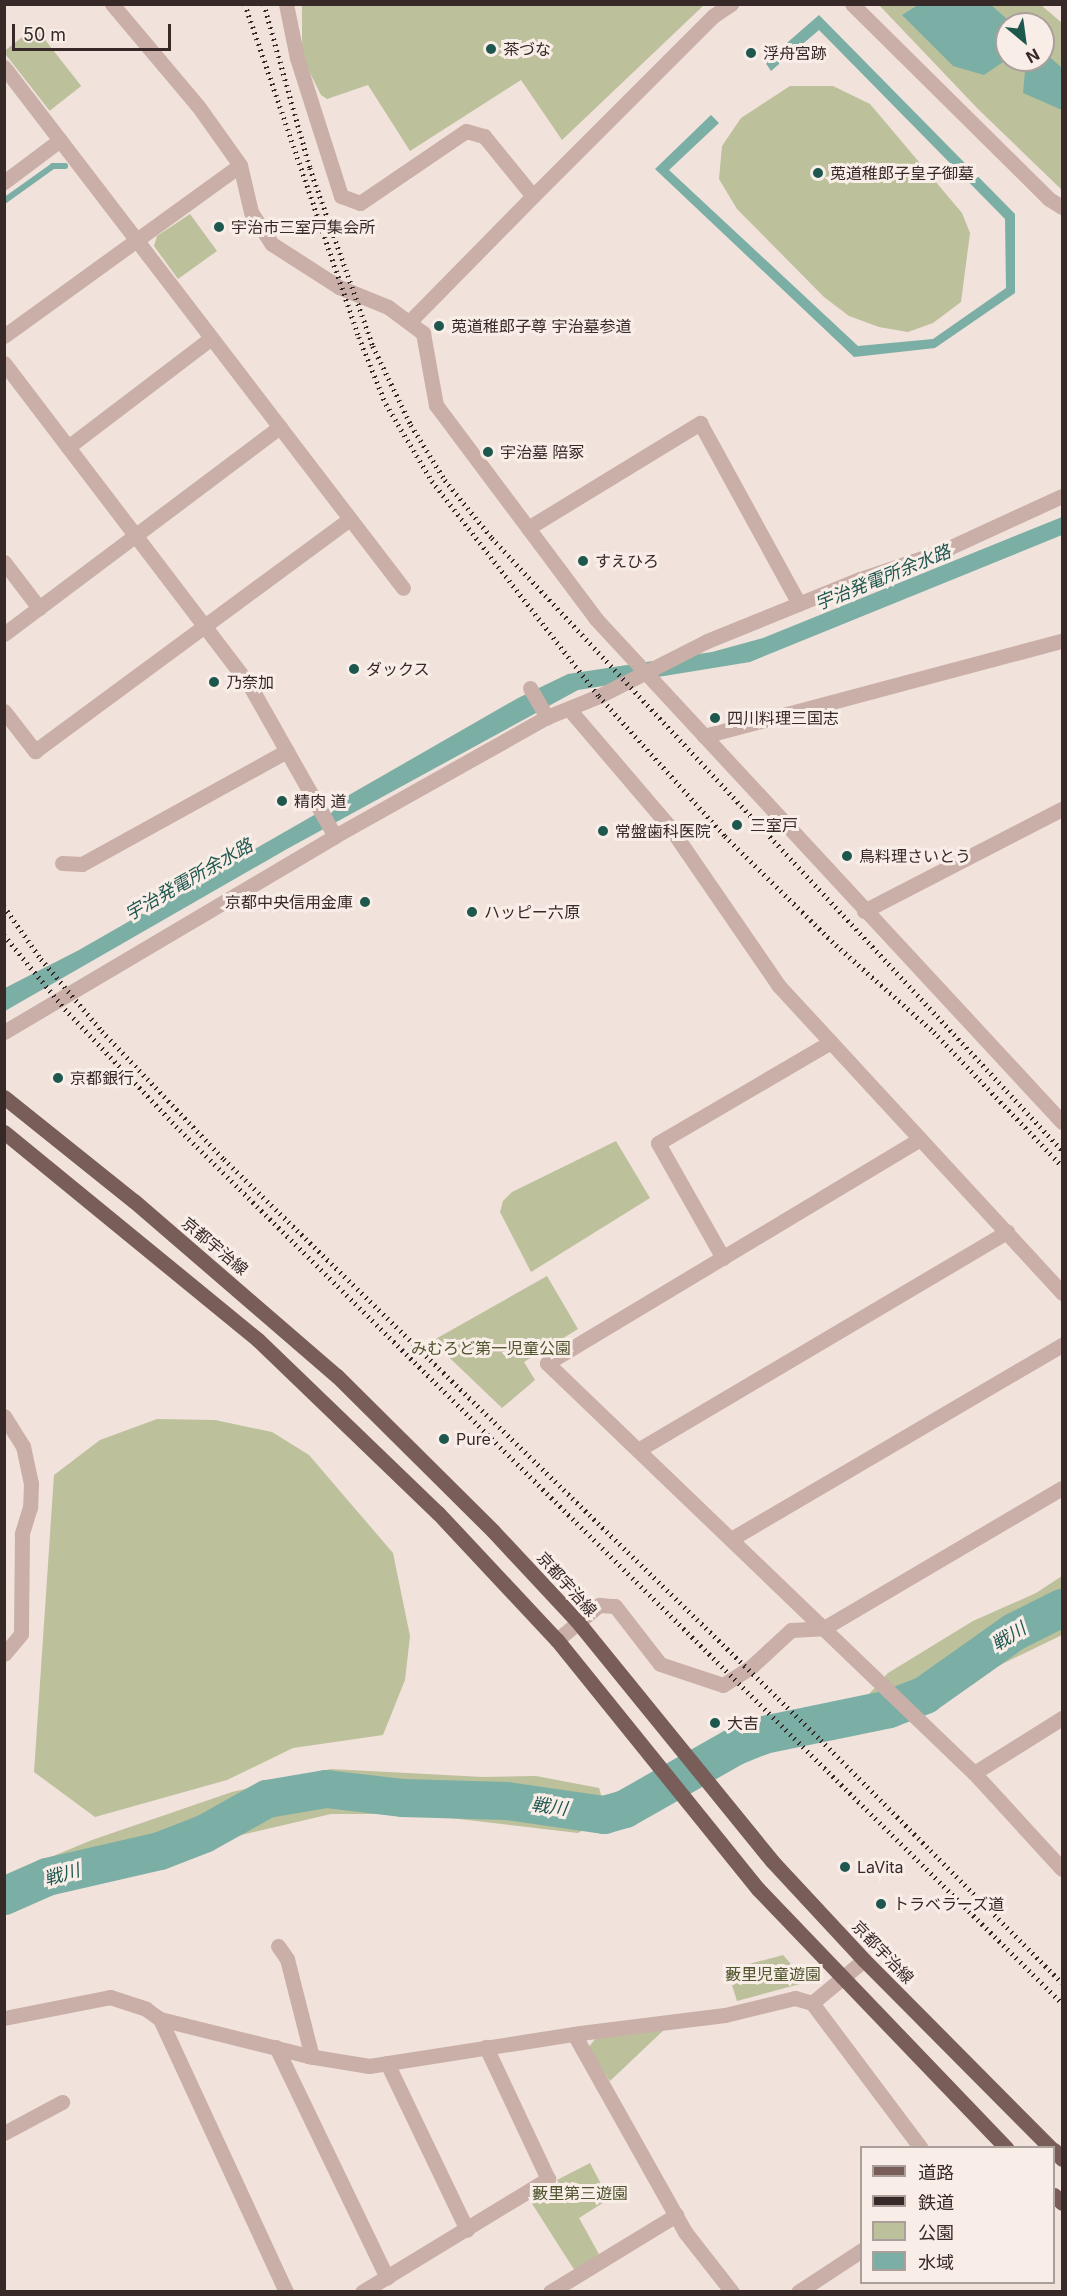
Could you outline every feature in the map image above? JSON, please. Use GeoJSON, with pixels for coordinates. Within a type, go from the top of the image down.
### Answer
{"type":"FeatureCollection","features":[{"type":"Feature","properties":{"kind":"main road","name":"京都宇治線"},"geometry":{"type":"LineString","coordinates":[[4,1097],[134,1201],[337,1376],[577,1621],[772,1861],[864,1960],[1049,2146]]}},
{"type":"Feature","properties":{"kind":"main road"},"geometry":{"type":"LineString","coordinates":[[4,1132],[258,1340],[438,1513],[556,1640],[662,1774],[758,1889],[1004,2146]]}},
{"type":"Feature","properties":{"kind":"street"},"geometry":{"type":"LineString","coordinates":[[112,4],[198,106],[240,165],[251,212],[272,244],[339,287],[410,321],[423,333],[436,405],[596,619],[864,911],[1062,1122]]}},
{"type":"Feature","properties":{"kind":"street"},"geometry":{"type":"LineString","coordinates":[[286,4],[297,58],[341,196],[360,203],[466,131],[484,136],[533,196]]}},
{"type":"Feature","properties":{"kind":"street"},"geometry":{"type":"LineString","coordinates":[[410,321],[713,16],[731,4]]}},
{"type":"Feature","properties":{"kind":"street"},"geometry":{"type":"LineString","coordinates":[[852,4],[1049,199],[1062,207]]}},
{"type":"Feature","properties":{"kind":"street"},"geometry":{"type":"LineString","coordinates":[[4,67],[403,588]]}},
{"type":"Feature","properties":{"kind":"street"},"geometry":{"type":"LineString","coordinates":[[4,182],[60,140]]}},
{"type":"Feature","properties":{"kind":"street"},"geometry":{"type":"LineString","coordinates":[[4,336],[240,165]]}},
{"type":"Feature","properties":{"kind":"street"},"geometry":{"type":"LineString","coordinates":[[68,447],[212,338]]}},
{"type":"Feature","properties":{"kind":"street"},"geometry":{"type":"LineString","coordinates":[[4,363],[250,686],[334,833]]}},
{"type":"Feature","properties":{"kind":"street"},"geometry":{"type":"LineString","coordinates":[[528,528],[700,423],[799,604]]}},
{"type":"Feature","properties":{"kind":"street"},"geometry":{"type":"LineString","coordinates":[[4,634],[280,427]]}},
{"type":"Feature","properties":{"kind":"street"},"geometry":{"type":"LineString","coordinates":[[4,1032],[334,833],[545,714],[569,709],[707,641],[940,552],[1062,496]]}},
{"type":"Feature","properties":{"kind":"street"},"geometry":{"type":"LineString","coordinates":[[4,711],[35,751],[350,519]]}},
{"type":"Feature","properties":{"kind":"street"},"geometry":{"type":"LineString","coordinates":[[4,562],[39,608]]}},
{"type":"Feature","properties":{"kind":"street"},"geometry":{"type":"LineString","coordinates":[[704,736],[1062,641]]}},
{"type":"Feature","properties":{"kind":"street"},"geometry":{"type":"LineString","coordinates":[[531,690],[545,714]]}},
{"type":"Feature","properties":{"kind":"street"},"geometry":{"type":"LineString","coordinates":[[569,709],[669,826],[779,986],[1062,1293]]}},
{"type":"Feature","properties":{"kind":"street"},"geometry":{"type":"LineString","coordinates":[[62,864],[82,864],[287,751]]}},
{"type":"Feature","properties":{"kind":"street"},"geometry":{"type":"LineString","coordinates":[[864,911],[1062,809]]}},
{"type":"Feature","properties":{"kind":"street"},"geometry":{"type":"LineString","coordinates":[[723,1258],[658,1143],[831,1042]]}},
{"type":"Feature","properties":{"kind":"street"},"geometry":{"type":"LineString","coordinates":[[920,1139],[547,1363],[1057,1854],[1062,1869]]}},
{"type":"Feature","properties":{"kind":"street"},"geometry":{"type":"LineString","coordinates":[[638,1450],[1006,1232]]}},
{"type":"Feature","properties":{"kind":"street"},"geometry":{"type":"LineString","coordinates":[[731,1539],[1062,1345]]}},
{"type":"Feature","properties":{"kind":"street"},"geometry":{"type":"LineString","coordinates":[[4,1416],[23,1446],[31,1483],[30,1507],[22,1534],[21,1634],[4,1654]]}},
{"type":"Feature","properties":{"kind":"street"},"geometry":{"type":"LineString","coordinates":[[556,1640],[599,1605],[615,1606],[660,1664],[723,1685],[752,1666],[790,1630],[824,1628],[1062,1488]]}},
{"type":"Feature","properties":{"kind":"street"},"geometry":{"type":"LineString","coordinates":[[974,1773],[1062,1718]]}},
{"type":"Feature","properties":{"kind":"street"},"geometry":{"type":"LineString","coordinates":[[278,1946],[287,1959],[312,2057]]}},
{"type":"Feature","properties":{"kind":"street"},"geometry":{"type":"LineString","coordinates":[[812,2003],[864,1960]]}},
{"type":"Feature","properties":{"kind":"street"},"geometry":{"type":"LineString","coordinates":[[4,2018],[110,1997],[138,2005],[160,2019],[312,2057],[369,2066],[574,2034],[725,2015],[795,1998],[812,2003],[919,2146]]}},
{"type":"Feature","properties":{"kind":"street"},"geometry":{"type":"LineString","coordinates":[[160,2019],[286,2292]]}},
{"type":"Feature","properties":{"kind":"street"},"geometry":{"type":"LineString","coordinates":[[574,2034],[676,2215],[732,2292]]}},
{"type":"Feature","properties":{"kind":"street"},"geometry":{"type":"LineString","coordinates":[[276,2047],[387,2278]]}},
{"type":"Feature","properties":{"kind":"street"},"geometry":{"type":"LineString","coordinates":[[362,2292],[548,2179],[486,2047]]}},
{"type":"Feature","properties":{"kind":"street"},"geometry":{"type":"LineString","coordinates":[[387,2063],[467,2230]]}},
{"type":"Feature","properties":{"kind":"street"},"geometry":{"type":"LineString","coordinates":[[4,2133],[62,2102]]}},
{"type":"Feature","properties":{"kind":"street"},"geometry":{"type":"LineString","coordinates":[[550,2292],[676,2215]]}},
{"type":"Feature","properties":{"kind":"street"},"geometry":{"type":"LineString","coordinates":[[798,2292],[860,2251]]}},
{"type":"Feature","properties":{"kind":"green space"},"geometry":{"type":"Polygon","coordinates":[[[302,5],[704,5],[562,140],[521,80],[410,151],[368,85],[327,99],[321,95],[302,57],[302,5]]]}},
{"type":"Feature","properties":{"kind":"green space"},"geometry":{"type":"Polygon","coordinates":[[[879,5],[1041,5],[1049,12],[995,12],[995,72],[1055,72],[1055,17],[1062,23],[1062,190],[978,109],[879,5]]]}},
{"type":"Feature","properties":{"kind":"green space"},"geometry":{"type":"Polygon","coordinates":[[[35,27],[81,86],[50,111],[4,52],[35,27]]]}},
{"type":"Feature","properties":{"kind":"green space"},"geometry":{"type":"Polygon","coordinates":[[[790,86],[833,86],[870,104],[962,213],[970,233],[961,302],[933,323],[908,332],[879,327],[849,316],[824,297],[737,209],[719,179],[722,146],[741,118],[790,86]]]}},
{"type":"Feature","properties":{"kind":"green space"},"geometry":{"type":"Polygon","coordinates":[[[190,214],[217,251],[178,279],[154,246],[157,236],[190,214]]]}},
{"type":"Feature","properties":{"kind":"green space"},"geometry":{"type":"Polygon","coordinates":[[[616,1141],[650,1198],[531,1272],[500,1212],[503,1201],[512,1192],[616,1141]]]}},
{"type":"Feature","properties":{"kind":"green space","name":"みむろど第一児童公園"},"geometry":{"type":"Polygon","coordinates":[[[547,1276],[578,1329],[524,1362],[535,1380],[502,1408],[432,1341],[547,1276]]]}},
{"type":"Feature","properties":{"kind":"green space"},"geometry":{"type":"Polygon","coordinates":[[[157,1419],[215,1420],[272,1432],[309,1455],[393,1553],[410,1636],[405,1680],[383,1735],[293,1748],[227,1780],[95,1817],[34,1772],[54,1475],[100,1440],[157,1419]]]}},
{"type":"Feature","properties":{"kind":"green space"},"geometry":{"type":"Polygon","coordinates":[[[1062,1576],[1062,1635],[992,1669],[933,1709],[889,1716],[869,1694],[888,1673],[973,1621],[1036,1593],[1062,1576]]]}},
{"type":"Feature","properties":{"kind":"green space"},"geometry":{"type":"Polygon","coordinates":[[[331,1769],[483,1777],[536,1776],[599,1788],[605,1808],[595,1823],[578,1833],[416,1814],[331,1814],[233,1837],[111,1880],[50,1895],[30,1889],[46,1859],[92,1840],[232,1792],[331,1769]]]}},
{"type":"Feature","properties":{"kind":"green space","name":"藪里児童遊園"},"geometry":{"type":"Polygon","coordinates":[[[783,1955],[807,1982],[737,2001],[727,1970],[783,1955]]]}},
{"type":"Feature","properties":{"kind":"green space"},"geometry":{"type":"Polygon","coordinates":[[[668,2026],[610,2081],[587,2049],[597,2037],[668,2026]]]}},
{"type":"Feature","properties":{"kind":"green space","name":"藪里第三遊園"},"geometry":{"type":"Polygon","coordinates":[[[590,2163],[609,2199],[579,2218],[600,2256],[575,2271],[531,2202],[560,2186],[557,2180],[590,2163]]]}},
{"type":"Feature","properties":{"kind":"water"},"geometry":{"type":"Polygon","coordinates":[[[918,5],[992,6],[999,12],[995,12],[995,68],[984,75],[953,66],[902,15],[918,5]]]}},
{"type":"Feature","properties":{"kind":"water"},"geometry":{"type":"Polygon","coordinates":[[[819,15],[1015,214],[1015,293],[935,348],[854,357],[655,169],[711,115],[719,123],[669,170],[858,346],[933,339],[1006,288],[1005,219],[819,30],[771,71],[765,62],[819,15]]]}},
{"type":"Feature","properties":{"kind":"water"},"geometry":{"type":"Polygon","coordinates":[[[1055,62],[1062,68],[1062,110],[1023,93],[1025,72],[1055,72],[1055,62]]]}},
{"type":"Feature","properties":{"kind":"water"},"geometry":{"type":"Polygon","coordinates":[[[1062,517],[1062,535],[750,662],[578,690],[287,849],[5,1011],[5,988],[79,950],[518,698],[568,674],[712,652],[763,638],[1062,517]]]}},
{"type":"Feature","properties":{"kind":"waterway"},"geometry":{"type":"LineString","coordinates":[[4,201],[53,166],[65,166]]}},
{"type":"Feature","properties":{"kind":"waterway","name":"戦川"},"geometry":{"type":"LineString","coordinates":[[4,1896],[47,1877],[160,1851],[204,1834],[267,1799],[326,1789],[403,1798],[507,1801],[604,1815],[625,1809],[734,1747],[764,1735],[889,1709],[925,1695],[1014,1632],[1062,1608]]}},
{"type":"Feature","properties":{"kind":"railway"},"geometry":{"type":"LineString","coordinates":[[245,4],[359,337],[386,404],[432,481],[599,696],[725,836],[836,945],[934,1032],[1062,1166]]}},
{"type":"Feature","properties":{"kind":"railway"},"geometry":{"type":"LineString","coordinates":[[264,4],[310,168],[373,346],[411,425],[445,480],[492,538],[1062,1150]]}},
{"type":"Feature","properties":{"kind":"railway"},"geometry":{"type":"LineString","coordinates":[[4,906],[41,959],[102,1031],[224,1159],[821,1740],[1062,1983]]}},
{"type":"Feature","properties":{"kind":"railway"},"geometry":{"type":"LineString","coordinates":[[4,935],[65,1009],[176,1126],[1062,2003]]}},
{"type":"Feature","properties":{"kind":"place","name":"茶づな"},"geometry":{"type":"Point","coordinates":[491,49]}},
{"type":"Feature","properties":{"kind":"place","name":"浮舟宮跡"},"geometry":{"type":"Point","coordinates":[751,53]}},
{"type":"Feature","properties":{"kind":"place","name":"莵道稚郎子皇子御墓"},"geometry":{"type":"Point","coordinates":[818,173]}},
{"type":"Feature","properties":{"kind":"place","name":"宇治市三室戸集会所"},"geometry":{"type":"Point","coordinates":[219,227]}},
{"type":"Feature","properties":{"kind":"place","name":"莵道稚郎子尊 宇治墓参道"},"geometry":{"type":"Point","coordinates":[439,326]}},
{"type":"Feature","properties":{"kind":"place","name":"宇治墓 陪冢"},"geometry":{"type":"Point","coordinates":[488,452]}},
{"type":"Feature","properties":{"kind":"place","name":"すえひろ"},"geometry":{"type":"Point","coordinates":[583,561]}},
{"type":"Feature","properties":{"kind":"place","name":"ダックス"},"geometry":{"type":"Point","coordinates":[354,669]}},
{"type":"Feature","properties":{"kind":"place","name":"乃奈加"},"geometry":{"type":"Point","coordinates":[214,682]}},
{"type":"Feature","properties":{"kind":"place","name":"四川料理三国志"},"geometry":{"type":"Point","coordinates":[715,718]}},
{"type":"Feature","properties":{"kind":"place","name":"精肉 道"},"geometry":{"type":"Point","coordinates":[282,801]}},
{"type":"Feature","properties":{"kind":"place","name":"三室戸"},"geometry":{"type":"Point","coordinates":[737,825]}},
{"type":"Feature","properties":{"kind":"place","name":"常盤歯科医院"},"geometry":{"type":"Point","coordinates":[603,831]}},
{"type":"Feature","properties":{"kind":"place","name":"鳥料理さいとう"},"geometry":{"type":"Point","coordinates":[847,856]}},
{"type":"Feature","properties":{"kind":"place","name":"京都中央信用金庫"},"geometry":{"type":"Point","coordinates":[365,902]}},
{"type":"Feature","properties":{"kind":"place","name":"ハッピー六原"},"geometry":{"type":"Point","coordinates":[472,912]}},
{"type":"Feature","properties":{"kind":"place","name":"京都銀行"},"geometry":{"type":"Point","coordinates":[58,1078]}},
{"type":"Feature","properties":{"kind":"place","name":"Pure"},"geometry":{"type":"Point","coordinates":[444,1439]}},
{"type":"Feature","properties":{"kind":"place","name":"大吉"},"geometry":{"type":"Point","coordinates":[715,1723]}},
{"type":"Feature","properties":{"kind":"place","name":"LaVita"},"geometry":{"type":"Point","coordinates":[845,1867]}},
{"type":"Feature","properties":{"kind":"place","name":"トラベラーズ道"},"geometry":{"type":"Point","coordinates":[881,1904]}},
{"type":"Feature","properties":{"kind":"water label","name":"宇治発電所余水路"},"geometry":{"type":"Point","coordinates":[883,578]}},
{"type":"Feature","properties":{"kind":"water label","name":"宇治発電所余水路"},"geometry":{"type":"Point","coordinates":[189,880]}}]}
